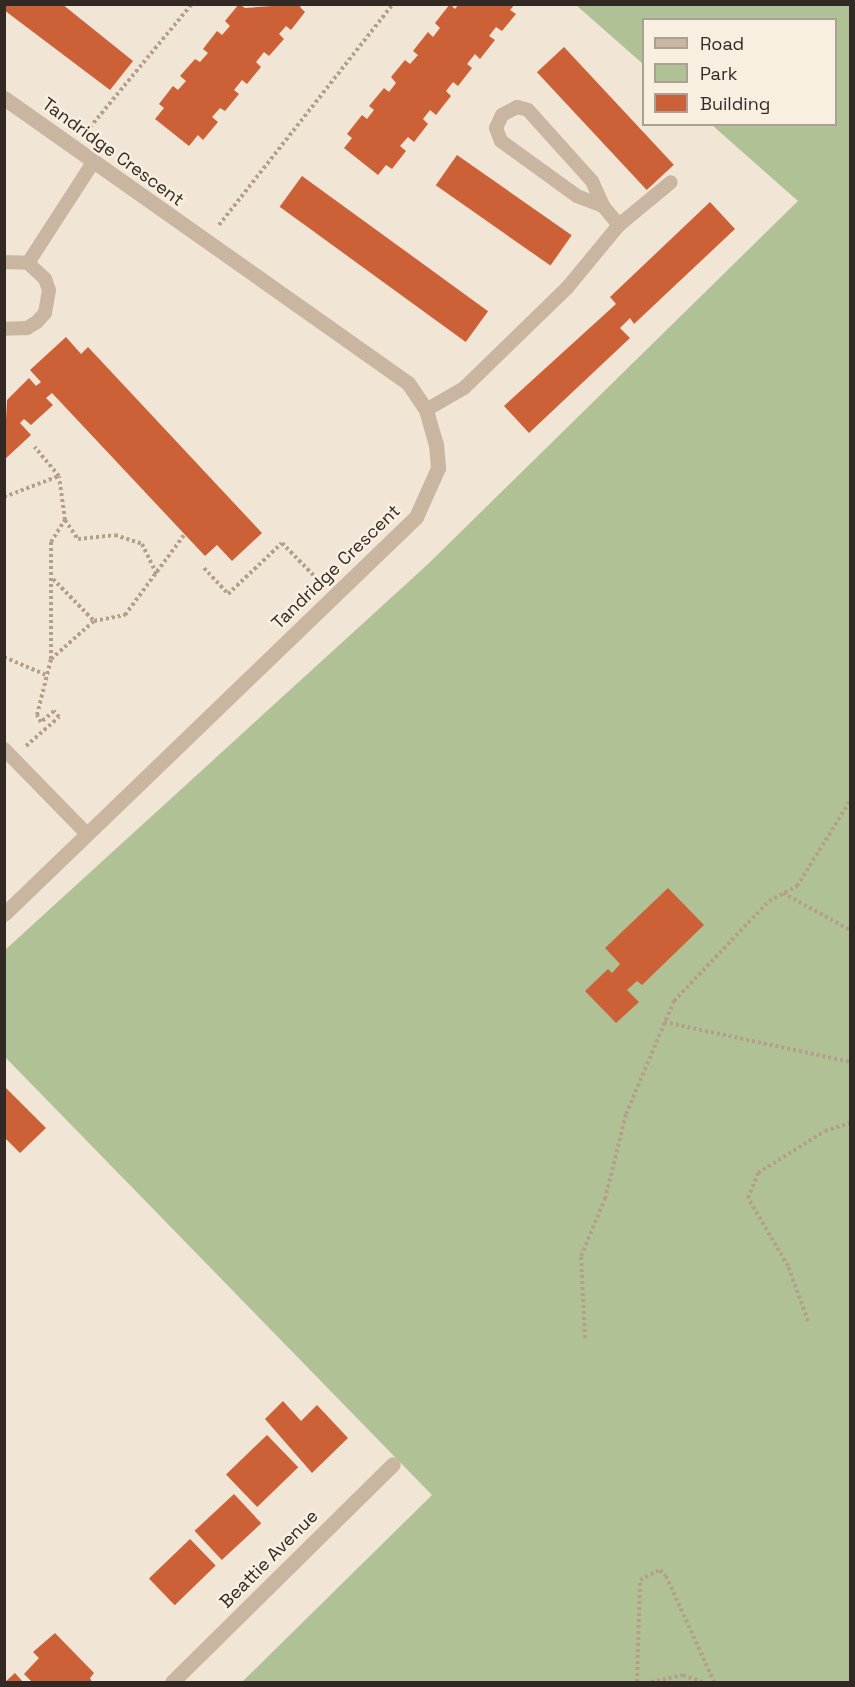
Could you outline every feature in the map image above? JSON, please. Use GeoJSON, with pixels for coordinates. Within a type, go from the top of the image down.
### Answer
{"type":"FeatureCollection","features":[{"type":"Feature","properties":{"kind":"street","name":"Tandridge Crescent"},"geometry":{"type":"LineString","coordinates":[[4,98],[408,383],[426,410],[436,444],[438,468],[429,493],[416,517],[4,914]]}},
{"type":"Feature","properties":{"kind":"street","name":"Beattie Avenue"},"geometry":{"type":"LineString","coordinates":[[172,1683],[393,1464]]}},
{"type":"Feature","properties":{"kind":"lane"},"geometry":{"type":"LineString","coordinates":[[603,206],[577,196],[501,141],[496,128],[502,115],[517,107],[528,110],[592,181],[603,206],[620,225]]}},
{"type":"Feature","properties":{"kind":"lane"},"geometry":{"type":"LineString","coordinates":[[28,263],[94,161]]}},
{"type":"Feature","properties":{"kind":"lane"},"geometry":{"type":"LineString","coordinates":[[426,410],[464,388],[567,288],[620,225],[671,182]]}},
{"type":"Feature","properties":{"kind":"lane"},"geometry":{"type":"LineString","coordinates":[[4,262],[28,263],[45,279],[49,302],[45,313],[27,328],[4,329]]}},
{"type":"Feature","properties":{"kind":"lane"},"geometry":{"type":"LineString","coordinates":[[9,753],[87,834]]}},
{"type":"Feature","properties":{"kind":"path"},"geometry":{"type":"LineString","coordinates":[[74,147],[192,4]]}},
{"type":"Feature","properties":{"kind":"path"},"geometry":{"type":"LineString","coordinates":[[206,242],[393,4]]}},
{"type":"Feature","properties":{"kind":"path"},"geometry":{"type":"LineString","coordinates":[[35,447],[59,476],[65,520],[78,539],[115,535],[142,544],[157,576]]}},
{"type":"Feature","properties":{"kind":"path"},"geometry":{"type":"LineString","coordinates":[[4,497],[59,476]]}},
{"type":"Feature","properties":{"kind":"path"},"geometry":{"type":"LineString","coordinates":[[9,753],[59,717],[54,711],[41,722],[37,715],[51,659],[53,578],[51,542],[65,520]]}},
{"type":"Feature","properties":{"kind":"path"},"geometry":{"type":"LineString","coordinates":[[51,659],[94,621],[125,615],[157,576],[184,535]]}},
{"type":"Feature","properties":{"kind":"path"},"geometry":{"type":"LineString","coordinates":[[204,568],[228,594],[282,543],[333,596]]}},
{"type":"Feature","properties":{"kind":"path"},"geometry":{"type":"LineString","coordinates":[[53,578],[94,621]]}},
{"type":"Feature","properties":{"kind":"path"},"geometry":{"type":"LineString","coordinates":[[4,657],[46,675]]}},
{"type":"Feature","properties":{"kind":"path"},"geometry":{"type":"LineString","coordinates":[[585,1338],[581,1256],[605,1199],[626,1114],[674,1001],[769,901],[797,886],[850,801]]}},
{"type":"Feature","properties":{"kind":"path"},"geometry":{"type":"LineString","coordinates":[[783,893],[850,930]]}},
{"type":"Feature","properties":{"kind":"path"},"geometry":{"type":"LineString","coordinates":[[664,1022],[850,1062]]}},
{"type":"Feature","properties":{"kind":"path"},"geometry":{"type":"LineString","coordinates":[[808,1321],[788,1266],[748,1198],[758,1173],[825,1131],[850,1123]]}},
{"type":"Feature","properties":{"kind":"path"},"geometry":{"type":"LineString","coordinates":[[637,1683],[640,1580],[660,1570],[681,1607],[714,1683]]}},
{"type":"Feature","properties":{"kind":"path"},"geometry":{"type":"LineString","coordinates":[[651,1683],[683,1675],[702,1683]]}},
{"type":"Feature","properties":{"kind":"green space"},"geometry":{"type":"Polygon","coordinates":[[[576,5],[850,5],[850,1682],[242,1682],[432,1495],[5,1057],[5,950],[427,565],[798,201],[713,126],[837,126],[837,18],[642,18],[642,63],[576,5]]]}},
{"type":"Feature","properties":{"kind":"building"},"geometry":{"type":"Polygon","coordinates":[[[4,4],[62,4],[133,61],[110,90],[4,10],[4,4]]]}},
{"type":"Feature","properties":{"kind":"building"},"geometry":{"type":"Polygon","coordinates":[[[239,4],[245,8],[302,4],[300,7],[305,12],[291,30],[286,26],[279,34],[284,39],[269,56],[264,52],[256,62],[261,67],[247,84],[242,80],[234,90],[239,94],[225,111],[220,108],[212,117],[218,122],[203,140],[198,135],[189,146],[155,119],[164,108],[159,104],[173,86],[178,90],[186,81],[180,76],[195,59],[200,62],[208,53],[203,49],[217,31],[222,35],[230,26],[225,21],[239,4]]]}},
{"type":"Feature","properties":{"kind":"building"},"geometry":{"type":"Polygon","coordinates":[[[450,4],[455,9],[459,4],[515,4],[510,10],[516,14],[502,31],[496,27],[489,36],[495,40],[480,59],[475,54],[467,64],[472,68],[458,86],[453,82],[446,91],[451,96],[436,115],[430,110],[423,119],[428,124],[414,142],[408,137],[400,146],[406,151],[392,169],[386,165],[378,175],[344,148],[352,138],[347,134],[362,115],[367,119],[374,110],[369,106],[384,88],[389,92],[396,83],[391,77],[405,60],[410,64],[418,55],[413,51],[428,32],[433,37],[440,28],[435,23],[450,4]]]}},
{"type":"Feature","properties":{"kind":"building"},"geometry":{"type":"Polygon","coordinates":[[[564,47],[674,165],[647,190],[537,72],[564,47]]]}},
{"type":"Feature","properties":{"kind":"building"},"geometry":{"type":"Polygon","coordinates":[[[457,155],[572,235],[550,266],[436,185],[457,155]]]}},
{"type":"Feature","properties":{"kind":"building"},"geometry":{"type":"Polygon","coordinates":[[[302,176],[488,311],[466,342],[280,207],[302,176]]]}},
{"type":"Feature","properties":{"kind":"building"},"geometry":{"type":"Polygon","coordinates":[[[710,202],[735,229],[634,324],[630,318],[620,328],[630,338],[529,433],[504,406],[616,304],[610,297],[710,202]]]}},
{"type":"Feature","properties":{"kind":"building"},"geometry":{"type":"Polygon","coordinates":[[[66,337],[81,354],[88,347],[262,533],[232,561],[217,545],[205,556],[52,393],[46,398],[53,405],[31,425],[24,419],[20,423],[31,435],[4,460],[7,400],[29,378],[36,386],[41,382],[30,370],[66,337]]]}},
{"type":"Feature","properties":{"kind":"building"},"geometry":{"type":"Polygon","coordinates":[[[668,888],[704,925],[642,985],[637,981],[627,990],[639,1002],[616,1023],[585,991],[608,969],[612,973],[620,964],[605,948],[668,888]]]}},
{"type":"Feature","properties":{"kind":"building"},"geometry":{"type":"Polygon","coordinates":[[[4,1086],[46,1128],[20,1153],[4,1137],[4,1086]]]}},
{"type":"Feature","properties":{"kind":"building"},"geometry":{"type":"Polygon","coordinates":[[[283,1401],[301,1421],[317,1405],[348,1438],[312,1473],[265,1419],[283,1401]]]}},
{"type":"Feature","properties":{"kind":"building"},"geometry":{"type":"Polygon","coordinates":[[[267,1435],[298,1467],[257,1507],[226,1475],[267,1435]]]}},
{"type":"Feature","properties":{"kind":"building"},"geometry":{"type":"Polygon","coordinates":[[[234,1494],[261,1523],[222,1560],[195,1531],[234,1494]]]}},
{"type":"Feature","properties":{"kind":"building"},"geometry":{"type":"Polygon","coordinates":[[[190,1539],[216,1566],[175,1605],[149,1579],[190,1539]]]}},
{"type":"Feature","properties":{"kind":"building"},"geometry":{"type":"Polygon","coordinates":[[[55,1633],[94,1673],[90,1678],[92,1682],[32,1682],[24,1674],[39,1658],[33,1652],[55,1633]]]}},
{"type":"Feature","properties":{"kind":"building"},"geometry":{"type":"Polygon","coordinates":[[[15,1673],[23,1682],[5,1682],[15,1673]]]}}]}
